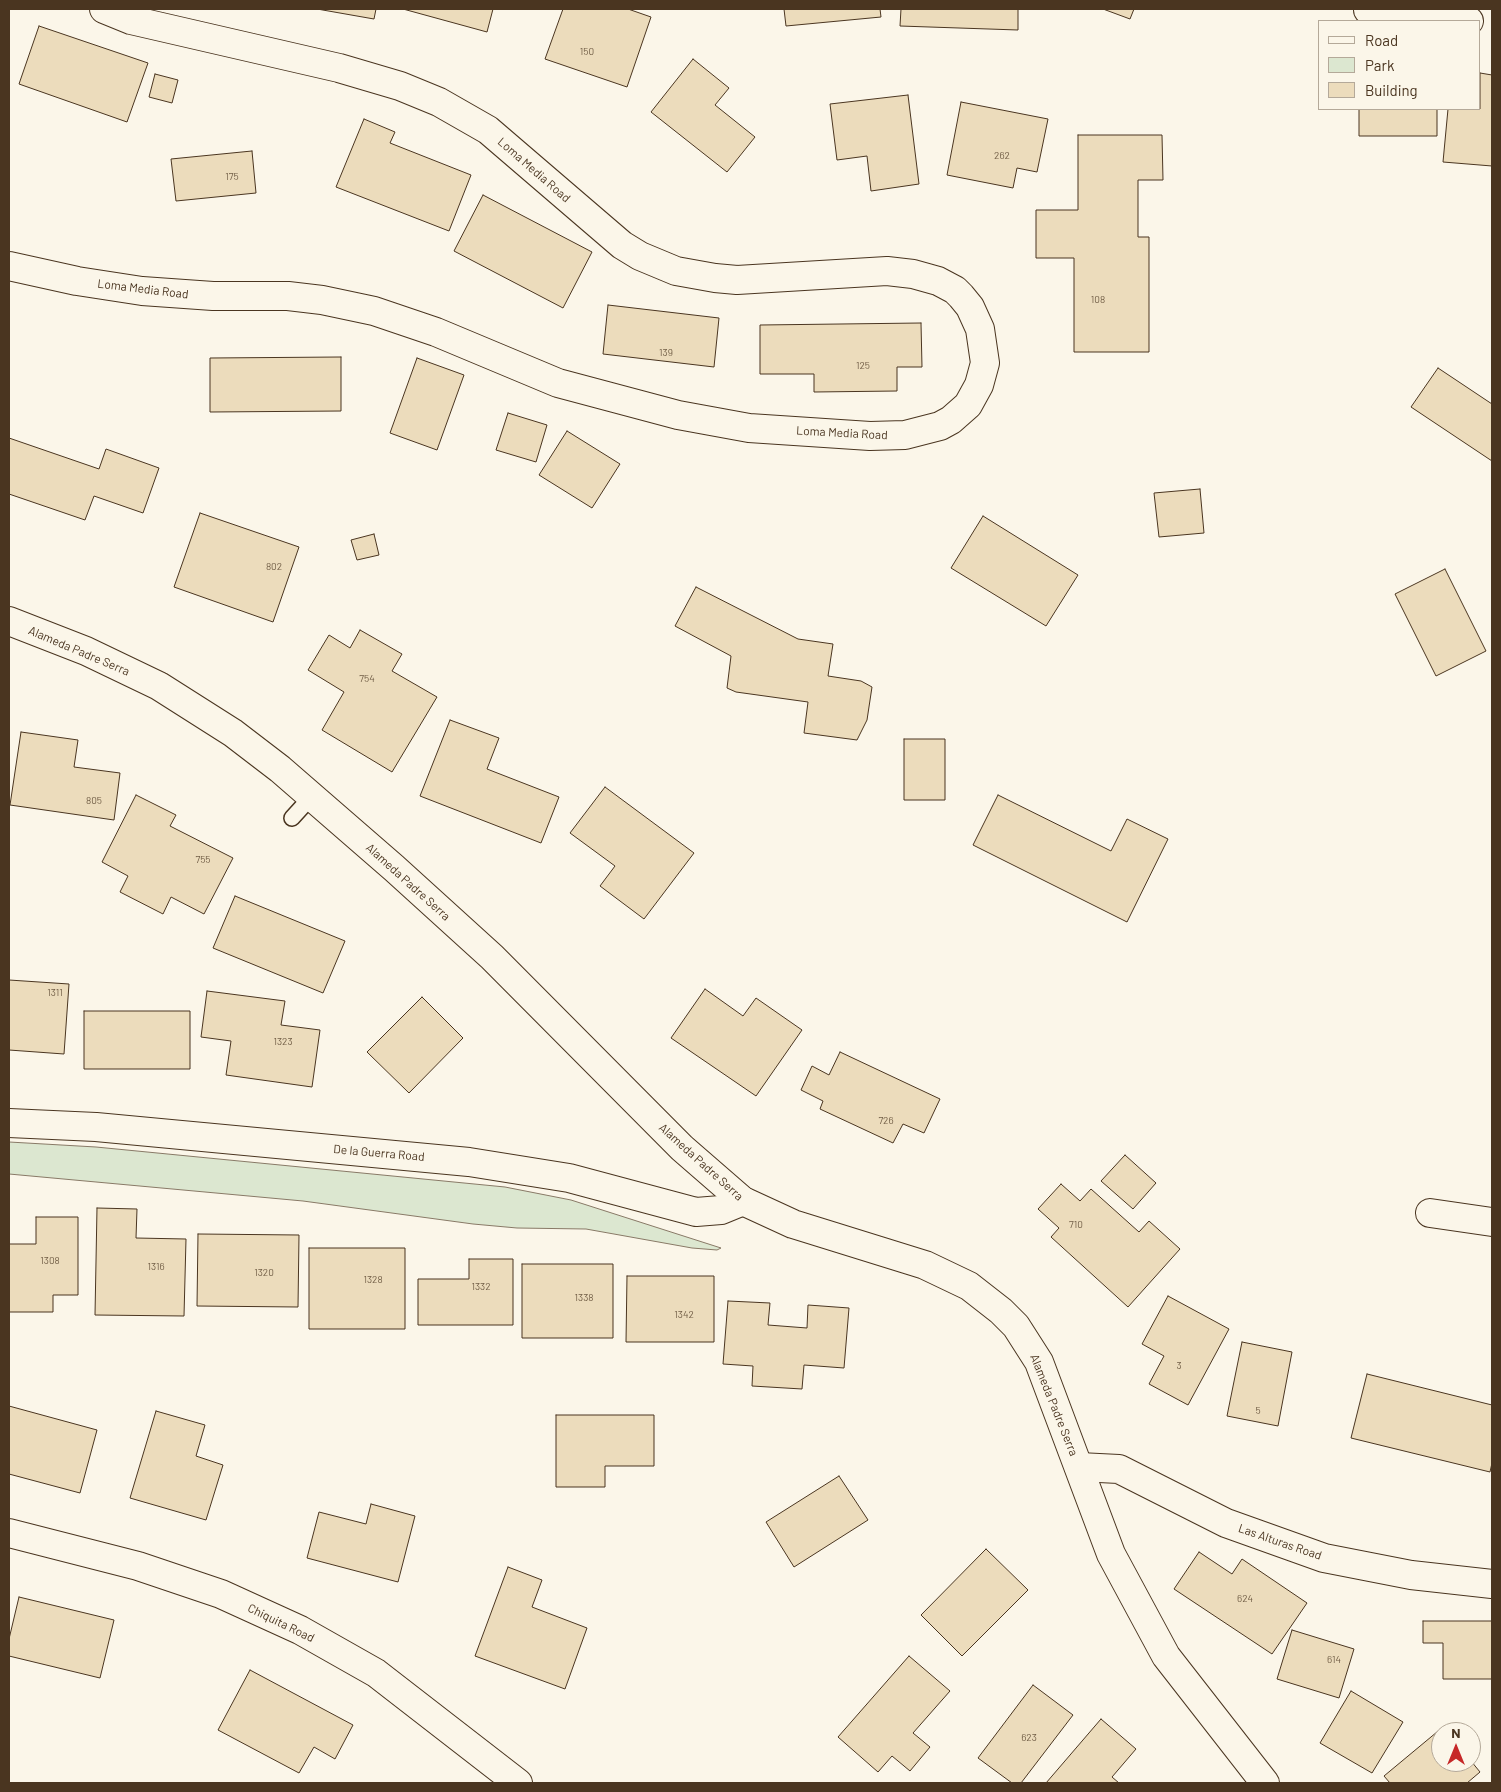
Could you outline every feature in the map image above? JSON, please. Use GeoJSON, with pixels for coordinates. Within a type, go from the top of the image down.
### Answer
{"type":"FeatureCollection","features":[{"type":"Feature","properties":{"kind":"street","name":"Loma Media Road"},"geometry":{"type":"LineString","coordinates":[[9,266],[77,281],[142,291],[213,296],[288,296],[322,300],[374,311],[414,323],[558,383],[678,415],[749,428],[870,436],[905,435],[940,426],[951,420],[968,405],[979,385],[985,363],[980,329],[970,307],[961,296],[955,290],[938,281],[913,274],[887,271],[737,280],[676,271],[640,256],[622,245],[488,130],[472,118],[439,102],[400,86],[339,68],[131,20],[104,9]]}},
{"type":"Feature","properties":{"kind":"street"},"geometry":{"type":"LineString","coordinates":[[1368,10],[1460,20]]}},
{"type":"Feature","properties":{"kind":"street","name":"Alameda Padre Serra"},"geometry":{"type":"LineString","coordinates":[[9,621],[86,651],[159,686],[233,733],[312,796],[492,957],[682,1148],[743,1201],[793,1224],[925,1264],[969,1286],[1002,1311],[1016,1326],[1039,1362],[1111,1554],[1166,1656],[1265,1783]]}},
{"type":"Feature","properties":{"kind":"street","name":"De la Guerra Road"},"geometry":{"type":"LineString","coordinates":[[9,1123],[96,1127],[469,1162],[569,1178],[696,1212],[721,1210],[743,1201]]}},
{"type":"Feature","properties":{"kind":"street"},"geometry":{"type":"LineString","coordinates":[[1430,1213],[1492,1222]]}},
{"type":"Feature","properties":{"kind":"street","name":"Las Alturas Road"},"geometry":{"type":"LineString","coordinates":[[1079,1467],[1119,1469],[1226,1523],[1324,1558],[1411,1575],[1492,1584]]}},
{"type":"Feature","properties":{"kind":"street","name":"Chiquita Road"},"geometry":{"type":"LineString","coordinates":[[9,1533],[138,1566],[221,1594],[300,1630],[376,1673],[518,1783]]}},
{"type":"Feature","properties":{"kind":"lane"},"geometry":{"type":"LineString","coordinates":[[292,818],[312,796]]}},
{"type":"Feature","properties":{"kind":"green space"},"geometry":{"type":"Polygon","coordinates":[[[9,1142],[96,1147],[505,1187],[571,1200],[721,1248],[717,1250],[692,1248],[586,1229],[517,1228],[473,1224],[303,1201],[9,1174],[9,1142]]]}},
{"type":"Feature","properties":{"kind":"building"},"geometry":{"type":"Polygon","coordinates":[[[317,9],[376,9],[374,19],[317,9]]]}},
{"type":"Feature","properties":{"kind":"building"},"geometry":{"type":"Polygon","coordinates":[[[403,9],[493,9],[487,32],[403,9]]]}},
{"type":"Feature","properties":{"kind":"building"},"geometry":{"type":"Polygon","coordinates":[[[563,9],[628,9],[651,17],[627,87],[545,59],[563,9]]]}},
{"type":"Feature","properties":{"kind":"building"},"geometry":{"type":"Polygon","coordinates":[[[784,9],[880,9],[881,17],[786,26],[784,9]]]}},
{"type":"Feature","properties":{"kind":"building"},"geometry":{"type":"Polygon","coordinates":[[[901,9],[1018,9],[1018,30],[900,26],[901,9]]]}},
{"type":"Feature","properties":{"kind":"building"},"geometry":{"type":"Polygon","coordinates":[[[1103,9],[1134,9],[1130,19],[1103,9]]]}},
{"type":"Feature","properties":{"kind":"building"},"geometry":{"type":"Polygon","coordinates":[[[39,26],[148,63],[127,122],[19,84],[39,26]]]}},
{"type":"Feature","properties":{"kind":"building"},"geometry":{"type":"Polygon","coordinates":[[[693,59],[729,88],[715,105],[755,137],[727,172],[651,112],[693,59]]]}},
{"type":"Feature","properties":{"kind":"building"},"geometry":{"type":"Polygon","coordinates":[[[1481,73],[1492,75],[1492,166],[1443,162],[1448,110],[1481,110],[1481,73]]]}},
{"type":"Feature","properties":{"kind":"building"},"geometry":{"type":"Polygon","coordinates":[[[155,74],[178,80],[172,103],[149,97],[155,74]]]}},
{"type":"Feature","properties":{"kind":"building"},"geometry":{"type":"Polygon","coordinates":[[[908,95],[919,184],[871,191],[867,156],[837,160],[830,104],[908,95]]]}},
{"type":"Feature","properties":{"kind":"building"},"geometry":{"type":"Polygon","coordinates":[[[961,102],[1048,119],[1037,172],[1017,168],[1013,188],[947,175],[961,102]]]}},
{"type":"Feature","properties":{"kind":"building"},"geometry":{"type":"Polygon","coordinates":[[[1359,110],[1437,110],[1437,136],[1359,136],[1359,110]]]}},
{"type":"Feature","properties":{"kind":"building"},"geometry":{"type":"Polygon","coordinates":[[[364,119],[395,132],[390,143],[471,175],[449,231],[336,187],[364,119]]]}},
{"type":"Feature","properties":{"kind":"building"},"geometry":{"type":"Polygon","coordinates":[[[1078,135],[1162,135],[1163,180],[1138,180],[1138,237],[1149,237],[1149,352],[1074,352],[1074,258],[1036,258],[1036,210],[1078,210],[1078,135]]]}},
{"type":"Feature","properties":{"kind":"building"},"geometry":{"type":"Polygon","coordinates":[[[252,151],[256,193],[176,201],[171,159],[252,151]]]}},
{"type":"Feature","properties":{"kind":"building"},"geometry":{"type":"Polygon","coordinates":[[[483,195],[592,252],[563,308],[454,251],[483,195]]]}},
{"type":"Feature","properties":{"kind":"building"},"geometry":{"type":"Polygon","coordinates":[[[608,305],[719,318],[714,367],[603,354],[608,305]]]}},
{"type":"Feature","properties":{"kind":"building"},"geometry":{"type":"Polygon","coordinates":[[[921,323],[922,367],[897,367],[897,391],[814,392],[814,374],[760,374],[760,325],[921,323]]]}},
{"type":"Feature","properties":{"kind":"building"},"geometry":{"type":"Polygon","coordinates":[[[341,357],[341,411],[210,412],[210,358],[341,357]]]}},
{"type":"Feature","properties":{"kind":"building"},"geometry":{"type":"Polygon","coordinates":[[[417,358],[464,375],[437,450],[390,433],[417,358]]]}},
{"type":"Feature","properties":{"kind":"building"},"geometry":{"type":"Polygon","coordinates":[[[1438,368],[1492,404],[1492,461],[1411,407],[1438,368]]]}},
{"type":"Feature","properties":{"kind":"building"},"geometry":{"type":"Polygon","coordinates":[[[508,413],[547,425],[536,462],[496,450],[508,413]]]}},
{"type":"Feature","properties":{"kind":"building"},"geometry":{"type":"Polygon","coordinates":[[[567,431],[620,464],[592,508],[539,475],[567,431]]]}},
{"type":"Feature","properties":{"kind":"building"},"geometry":{"type":"Polygon","coordinates":[[[9,438],[99,469],[106,449],[159,468],[143,513],[94,496],[85,520],[9,494],[9,438]]]}},
{"type":"Feature","properties":{"kind":"building"},"geometry":{"type":"Polygon","coordinates":[[[1200,489],[1204,533],[1159,537],[1154,493],[1200,489]]]}},
{"type":"Feature","properties":{"kind":"building"},"geometry":{"type":"Polygon","coordinates":[[[200,513],[299,547],[273,622],[174,587],[200,513]]]}},
{"type":"Feature","properties":{"kind":"building"},"geometry":{"type":"Polygon","coordinates":[[[983,516],[1078,575],[1046,626],[951,568],[983,516]]]}},
{"type":"Feature","properties":{"kind":"building"},"geometry":{"type":"Polygon","coordinates":[[[374,534],[379,555],[357,560],[351,540],[374,534]]]}},
{"type":"Feature","properties":{"kind":"building"},"geometry":{"type":"Polygon","coordinates":[[[1445,569],[1486,651],[1436,676],[1395,594],[1445,569]]]}},
{"type":"Feature","properties":{"kind":"building"},"geometry":{"type":"Polygon","coordinates":[[[696,587],[798,639],[833,644],[828,676],[861,681],[872,687],[867,720],[857,740],[804,733],[808,702],[736,692],[727,688],[731,656],[675,626],[696,587]]]}},
{"type":"Feature","properties":{"kind":"building"},"geometry":{"type":"Polygon","coordinates":[[[360,630],[402,654],[392,671],[437,697],[392,772],[322,730],[344,692],[308,670],[329,635],[350,648],[360,630]]]}},
{"type":"Feature","properties":{"kind":"building"},"geometry":{"type":"Polygon","coordinates":[[[450,720],[499,738],[487,769],[559,797],[541,843],[420,796],[450,720]]]}},
{"type":"Feature","properties":{"kind":"building"},"geometry":{"type":"Polygon","coordinates":[[[21,732],[78,740],[74,767],[120,773],[114,820],[10,805],[21,732]]]}},
{"type":"Feature","properties":{"kind":"building"},"geometry":{"type":"Polygon","coordinates":[[[904,739],[945,739],[945,800],[904,800],[904,739]]]}},
{"type":"Feature","properties":{"kind":"building"},"geometry":{"type":"Polygon","coordinates":[[[605,787],[694,853],[644,919],[600,886],[615,866],[570,833],[605,787]]]}},
{"type":"Feature","properties":{"kind":"building"},"geometry":{"type":"Polygon","coordinates":[[[136,795],[176,815],[170,826],[233,858],[204,914],[171,897],[163,914],[120,892],[128,876],[102,862],[136,795]]]}},
{"type":"Feature","properties":{"kind":"building"},"geometry":{"type":"Polygon","coordinates":[[[998,795],[1111,851],[1127,819],[1168,839],[1127,922],[973,845],[998,795]]]}},
{"type":"Feature","properties":{"kind":"building"},"geometry":{"type":"Polygon","coordinates":[[[235,896],[345,941],[323,993],[213,948],[235,896]]]}},
{"type":"Feature","properties":{"kind":"building"},"geometry":{"type":"Polygon","coordinates":[[[9,980],[69,984],[64,1054],[9,1050],[9,980]]]}},
{"type":"Feature","properties":{"kind":"building"},"geometry":{"type":"Polygon","coordinates":[[[705,989],[743,1016],[756,998],[802,1030],[756,1096],[671,1038],[705,989]]]}},
{"type":"Feature","properties":{"kind":"building"},"geometry":{"type":"Polygon","coordinates":[[[207,991],[285,1001],[281,1025],[320,1030],[312,1087],[226,1075],[231,1041],[201,1037],[207,991]]]}},
{"type":"Feature","properties":{"kind":"building"},"geometry":{"type":"Polygon","coordinates":[[[422,997],[463,1038],[409,1093],[367,1052],[422,997]]]}},
{"type":"Feature","properties":{"kind":"building"},"geometry":{"type":"Polygon","coordinates":[[[84,1011],[190,1011],[190,1069],[84,1069],[84,1011]]]}},
{"type":"Feature","properties":{"kind":"building"},"geometry":{"type":"Polygon","coordinates":[[[840,1052],[940,1099],[924,1133],[903,1124],[893,1143],[820,1109],[823,1101],[801,1090],[812,1066],[829,1075],[840,1052]]]}},
{"type":"Feature","properties":{"kind":"building"},"geometry":{"type":"Polygon","coordinates":[[[1125,1155],[1156,1183],[1133,1209],[1101,1181],[1125,1155]]]}},
{"type":"Feature","properties":{"kind":"building"},"geometry":{"type":"Polygon","coordinates":[[[1061,1184],[1080,1201],[1091,1189],[1139,1232],[1149,1221],[1180,1249],[1128,1307],[1051,1237],[1059,1228],[1038,1209],[1061,1184]]]}},
{"type":"Feature","properties":{"kind":"building"},"geometry":{"type":"Polygon","coordinates":[[[97,1208],[137,1209],[136,1238],[186,1239],[184,1316],[95,1315],[97,1208]]]}},
{"type":"Feature","properties":{"kind":"building"},"geometry":{"type":"Polygon","coordinates":[[[36,1217],[78,1217],[78,1295],[53,1295],[53,1312],[9,1312],[9,1244],[36,1244],[36,1217]]]}},
{"type":"Feature","properties":{"kind":"building"},"geometry":{"type":"Polygon","coordinates":[[[198,1234],[299,1235],[298,1307],[197,1306],[198,1234]]]}},
{"type":"Feature","properties":{"kind":"building"},"geometry":{"type":"Polygon","coordinates":[[[309,1248],[405,1248],[405,1329],[309,1329],[309,1248]]]}},
{"type":"Feature","properties":{"kind":"building"},"geometry":{"type":"Polygon","coordinates":[[[469,1259],[513,1259],[513,1325],[418,1325],[418,1279],[469,1279],[469,1259]]]}},
{"type":"Feature","properties":{"kind":"building"},"geometry":{"type":"Polygon","coordinates":[[[522,1264],[613,1264],[613,1338],[522,1338],[522,1264]]]}},
{"type":"Feature","properties":{"kind":"building"},"geometry":{"type":"Polygon","coordinates":[[[627,1276],[714,1276],[714,1342],[626,1342],[627,1276]]]}},
{"type":"Feature","properties":{"kind":"building"},"geometry":{"type":"Polygon","coordinates":[[[1168,1296],[1229,1329],[1188,1405],[1149,1384],[1164,1356],[1142,1344],[1168,1296]]]}},
{"type":"Feature","properties":{"kind":"building"},"geometry":{"type":"Polygon","coordinates":[[[728,1301],[770,1303],[768,1325],[807,1328],[808,1305],[849,1308],[844,1368],[804,1365],[802,1389],[752,1386],[753,1366],[723,1364],[728,1301]]]}},
{"type":"Feature","properties":{"kind":"building"},"geometry":{"type":"Polygon","coordinates":[[[1242,1342],[1292,1352],[1278,1426],[1227,1416],[1242,1342]]]}},
{"type":"Feature","properties":{"kind":"building"},"geometry":{"type":"Polygon","coordinates":[[[1367,1374],[1492,1405],[1492,1463],[1490,1472],[1351,1438],[1367,1374]]]}},
{"type":"Feature","properties":{"kind":"building"},"geometry":{"type":"Polygon","coordinates":[[[9,1406],[97,1430],[80,1493],[9,1474],[9,1406]]]}},
{"type":"Feature","properties":{"kind":"building"},"geometry":{"type":"Polygon","coordinates":[[[156,1411],[205,1425],[196,1456],[223,1465],[206,1520],[130,1498],[156,1411]]]}},
{"type":"Feature","properties":{"kind":"building"},"geometry":{"type":"Polygon","coordinates":[[[556,1415],[654,1415],[654,1466],[605,1466],[605,1487],[556,1487],[556,1415]]]}},
{"type":"Feature","properties":{"kind":"building"},"geometry":{"type":"Polygon","coordinates":[[[839,1476],[868,1520],[794,1567],[766,1522],[839,1476]]]}},
{"type":"Feature","properties":{"kind":"building"},"geometry":{"type":"Polygon","coordinates":[[[371,1504],[415,1516],[398,1582],[307,1558],[319,1512],[366,1524],[371,1504]]]}},
{"type":"Feature","properties":{"kind":"building"},"geometry":{"type":"Polygon","coordinates":[[[986,1549],[1028,1590],[962,1656],[921,1615],[986,1549]]]}},
{"type":"Feature","properties":{"kind":"building"},"geometry":{"type":"Polygon","coordinates":[[[1199,1552],[1232,1574],[1242,1559],[1307,1603],[1272,1654],[1174,1589],[1199,1552]]]}},
{"type":"Feature","properties":{"kind":"building"},"geometry":{"type":"Polygon","coordinates":[[[508,1567],[542,1580],[532,1607],[587,1628],[565,1689],[475,1656],[508,1567]]]}},
{"type":"Feature","properties":{"kind":"building"},"geometry":{"type":"Polygon","coordinates":[[[19,1597],[114,1620],[100,1678],[9,1656],[9,1639],[19,1597]]]}},
{"type":"Feature","properties":{"kind":"building"},"geometry":{"type":"Polygon","coordinates":[[[1423,1621],[1492,1621],[1492,1679],[1443,1679],[1443,1643],[1423,1643],[1423,1621]]]}},
{"type":"Feature","properties":{"kind":"building"},"geometry":{"type":"Polygon","coordinates":[[[1292,1630],[1354,1649],[1339,1698],[1277,1679],[1292,1630]]]}},
{"type":"Feature","properties":{"kind":"building"},"geometry":{"type":"Polygon","coordinates":[[[909,1656],[950,1691],[913,1733],[930,1747],[910,1771],[892,1756],[878,1772],[838,1737],[909,1656]]]}},
{"type":"Feature","properties":{"kind":"building"},"geometry":{"type":"Polygon","coordinates":[[[250,1670],[353,1725],[335,1759],[314,1747],[299,1773],[218,1730],[250,1670]]]}},
{"type":"Feature","properties":{"kind":"building"},"geometry":{"type":"Polygon","coordinates":[[[1033,1685],[1073,1715],[1021,1783],[1012,1783],[978,1758],[1033,1685]]]}},
{"type":"Feature","properties":{"kind":"building"},"geometry":{"type":"Polygon","coordinates":[[[1351,1691],[1403,1722],[1372,1773],[1320,1743],[1351,1691]]]}},
{"type":"Feature","properties":{"kind":"building"},"geometry":{"type":"Polygon","coordinates":[[[1101,1719],[1136,1749],[1112,1777],[1119,1783],[1046,1783],[1101,1719]]]}},
{"type":"Feature","properties":{"kind":"building"},"geometry":{"type":"Polygon","coordinates":[[[1431,1737],[1431,1772],[1480,1772],[1467,1783],[1390,1783],[1384,1776],[1431,1737]]]}}]}
